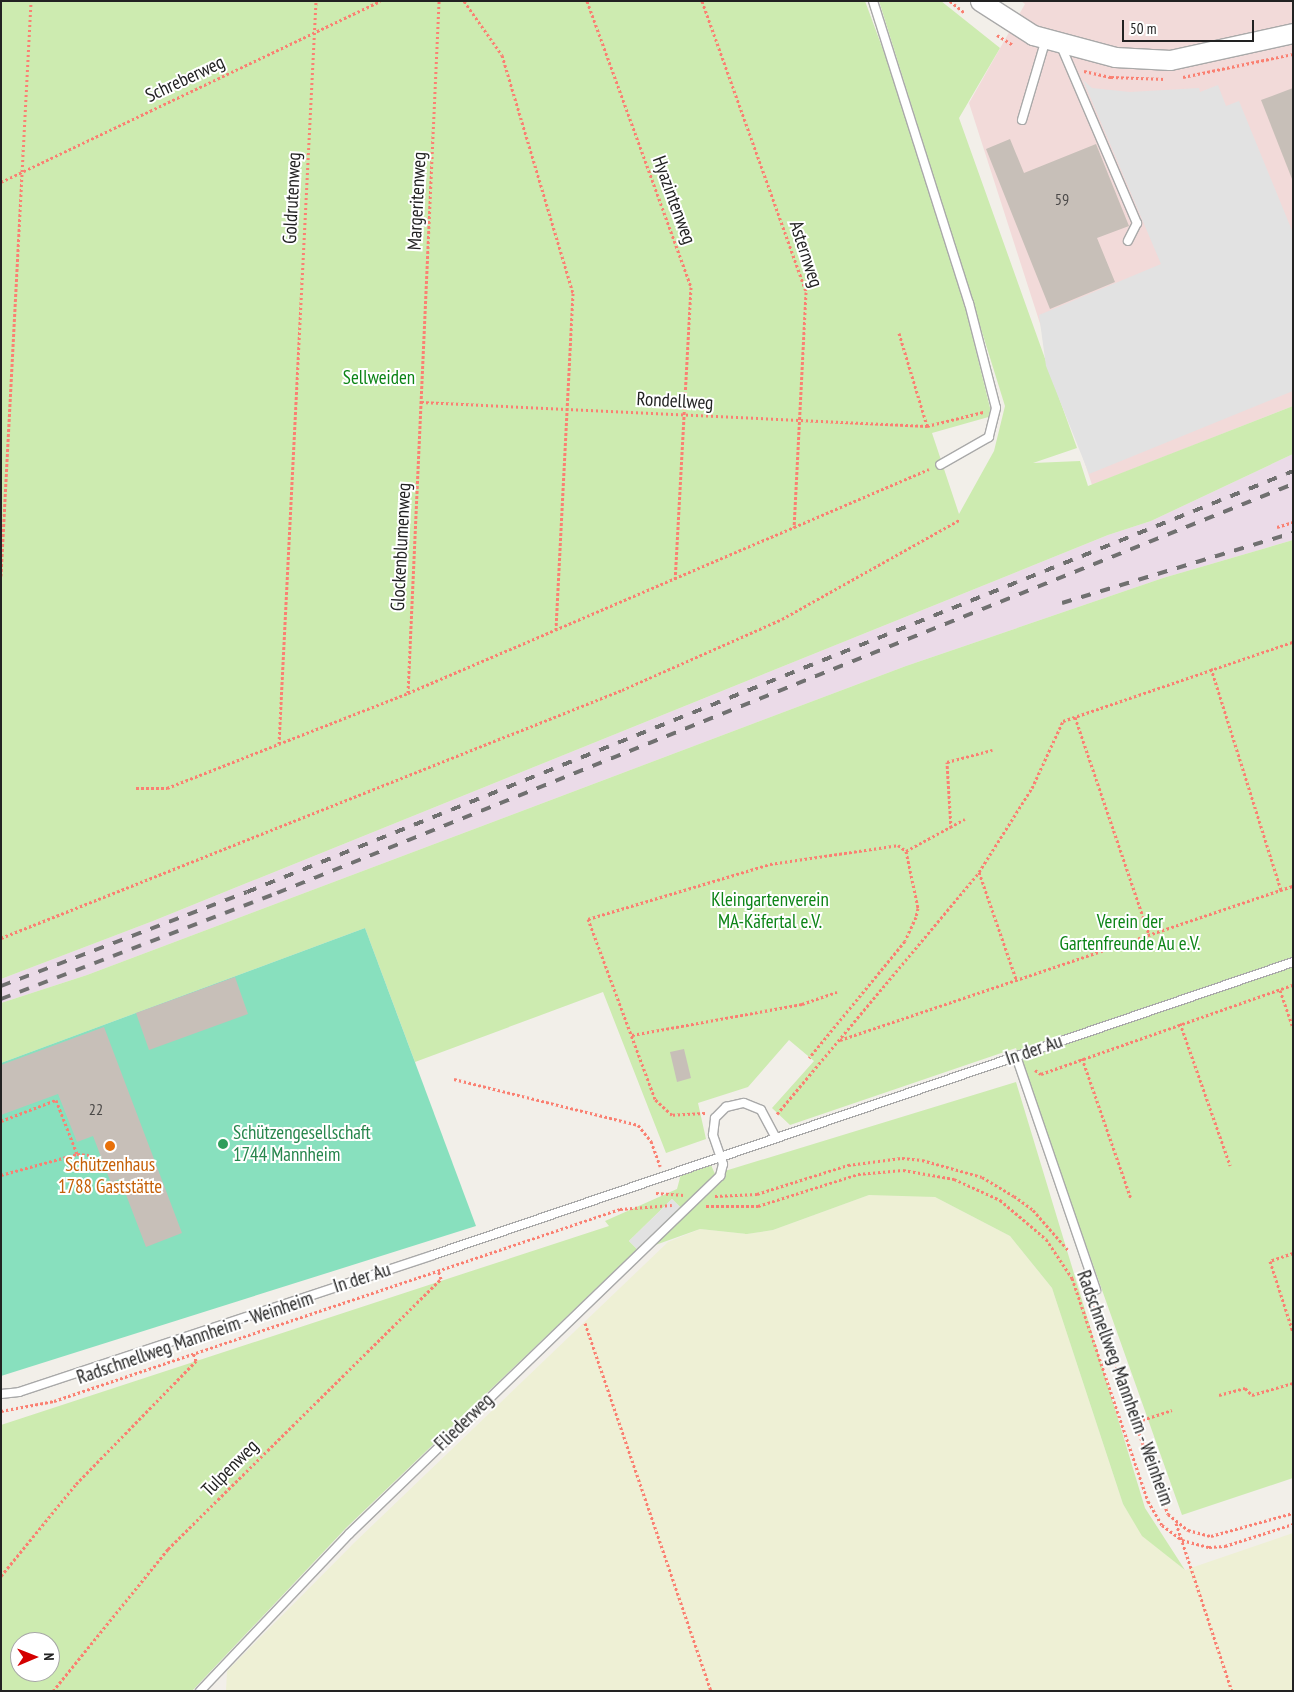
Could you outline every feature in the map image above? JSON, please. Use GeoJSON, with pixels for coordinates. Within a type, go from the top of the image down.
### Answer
{"type":"FeatureCollection","features":[{"type":"Feature","properties":{"kind":"street"},"geometry":{"type":"LineString","coordinates":[[980,1],[1053,41],[1116,57],[1170,60],[1293,33]]}},
{"type":"Feature","properties":{"kind":"lane"},"geometry":{"type":"LineString","coordinates":[[873,1],[969,303],[996,408],[989,437],[940,465]]}},
{"type":"Feature","properties":{"kind":"lane"},"geometry":{"type":"LineString","coordinates":[[1022,120],[1053,41]]}},
{"type":"Feature","properties":{"kind":"lane"},"geometry":{"type":"LineString","coordinates":[[1053,41],[1137,223],[1128,241]]}},
{"type":"Feature","properties":{"kind":"lane","name":"In der Au"},"geometry":{"type":"LineString","coordinates":[[1,1394],[20,1392],[1293,962]]}},
{"type":"Feature","properties":{"kind":"lane"},"geometry":{"type":"LineString","coordinates":[[1016,1056],[1093,1291]]}},
{"type":"Feature","properties":{"kind":"lane"},"geometry":{"type":"LineString","coordinates":[[721,1156],[713,1135],[715,1118],[726,1107],[744,1104],[761,1110],[771,1122],[775,1136]]}},
{"type":"Feature","properties":{"kind":"lane","name":"Fliederweg"},"geometry":{"type":"LineString","coordinates":[[200,1691],[349,1534],[580,1308],[720,1176],[721,1156]]}},
{"type":"Feature","properties":{"kind":"path"},"geometry":{"type":"LineString","coordinates":[[1,576],[30,1]]}},
{"type":"Feature","properties":{"kind":"path","name":"Goldrutenweg"},"geometry":{"type":"LineString","coordinates":[[279,744],[316,1]]}},
{"type":"Feature","properties":{"kind":"path","name":"Schreberweg"},"geometry":{"type":"LineString","coordinates":[[1,182],[380,1]]}},
{"type":"Feature","properties":{"kind":"path","name":"Margeritenweg"},"geometry":{"type":"LineString","coordinates":[[421,402],[439,1]]}},
{"type":"Feature","properties":{"kind":"path"},"geometry":{"type":"LineString","coordinates":[[464,1],[502,55],[573,293],[556,630]]}},
{"type":"Feature","properties":{"kind":"path","name":"Hyazintenweg"},"geometry":{"type":"LineString","coordinates":[[587,1],[692,287],[683,415],[675,580]]}},
{"type":"Feature","properties":{"kind":"path","name":"Asternweg"},"geometry":{"type":"LineString","coordinates":[[702,1],[806,292],[794,528]]}},
{"type":"Feature","properties":{"kind":"path"},"geometry":{"type":"LineString","coordinates":[[899,333],[927,426]]}},
{"type":"Feature","properties":{"kind":"path","name":"Rondellweg"},"geometry":{"type":"LineString","coordinates":[[421,402],[927,426],[996,408]]}},
{"type":"Feature","properties":{"kind":"path","name":"Glockenblumenweg"},"geometry":{"type":"LineString","coordinates":[[408,693],[421,402]]}},
{"type":"Feature","properties":{"kind":"path"},"geometry":{"type":"LineString","coordinates":[[136,788],[167,788],[408,693],[940,465]]}},
{"type":"Feature","properties":{"kind":"path"},"geometry":{"type":"LineString","coordinates":[[1,938],[622,690],[782,619],[959,520]]}},
{"type":"Feature","properties":{"kind":"path"},"geometry":{"type":"LineString","coordinates":[[1278,527],[1293,522]]}},
{"type":"Feature","properties":{"kind":"path"},"geometry":{"type":"LineString","coordinates":[[771,1122],[980,872],[1032,788],[1063,721],[1211,668],[1293,642]]}},
{"type":"Feature","properties":{"kind":"path"},"geometry":{"type":"LineString","coordinates":[[1211,668],[1281,890]]}},
{"type":"Feature","properties":{"kind":"path"},"geometry":{"type":"LineString","coordinates":[[1075,716],[1149,934]]}},
{"type":"Feature","properties":{"kind":"path"},"geometry":{"type":"LineString","coordinates":[[951,828],[947,762],[992,750]]}},
{"type":"Feature","properties":{"kind":"path"},"geometry":{"type":"LineString","coordinates":[[715,1118],[699,1110],[672,1114],[663,1110],[588,919],[802,857],[889,844],[906,851],[965,820]]}},
{"type":"Feature","properties":{"kind":"path"},"geometry":{"type":"LineString","coordinates":[[809,1058],[905,941],[918,908],[906,851]]}},
{"type":"Feature","properties":{"kind":"path"},"geometry":{"type":"LineString","coordinates":[[980,872],[1016,978]]}},
{"type":"Feature","properties":{"kind":"path"},"geometry":{"type":"LineString","coordinates":[[839,1040],[1016,978],[1293,886]]}},
{"type":"Feature","properties":{"kind":"path"},"geometry":{"type":"LineString","coordinates":[[1016,1056],[1040,1074],[1180,1023],[1293,986]]}},
{"type":"Feature","properties":{"kind":"path"},"geometry":{"type":"LineString","coordinates":[[1280,990],[1293,1027]]}},
{"type":"Feature","properties":{"kind":"path"},"geometry":{"type":"LineString","coordinates":[[632,1035],[802,1004],[837,992]]}},
{"type":"Feature","properties":{"kind":"path"},"geometry":{"type":"LineString","coordinates":[[1180,1023],[1230,1165]]}},
{"type":"Feature","properties":{"kind":"path"},"geometry":{"type":"LineString","coordinates":[[1082,1058],[1131,1199]]}},
{"type":"Feature","properties":{"kind":"path"},"geometry":{"type":"LineString","coordinates":[[454,1080],[638,1124],[651,1141],[663,1175]]}},
{"type":"Feature","properties":{"kind":"path"},"geometry":{"type":"LineString","coordinates":[[1,1121],[56,1100],[77,1154]]}},
{"type":"Feature","properties":{"kind":"path"},"geometry":{"type":"LineString","coordinates":[[1,1175],[77,1154],[88,1155]]}},
{"type":"Feature","properties":{"kind":"path"},"geometry":{"type":"LineString","coordinates":[[698,1195],[742,1197],[848,1164],[902,1158],[922,1160],[982,1177],[1014,1196],[1051,1228],[1072,1258]]}},
{"type":"Feature","properties":{"kind":"path","name":"Radschnellweg Mannheim - Weinheim"},"geometry":{"type":"LineString","coordinates":[[1,1411],[54,1401],[620,1209],[688,1206],[758,1206],[858,1174],[903,1170],[954,1179],[1000,1200],[1046,1239],[1072,1278],[1148,1500],[1162,1525],[1182,1540],[1203,1546],[1225,1546],[1293,1524]]}},
{"type":"Feature","properties":{"kind":"path"},"geometry":{"type":"LineString","coordinates":[[1293,1253],[1270,1261],[1293,1332]]}},
{"type":"Feature","properties":{"kind":"path","name":"Tulpenweg"},"geometry":{"type":"LineString","coordinates":[[53,1691],[168,1549],[441,1279]]}},
{"type":"Feature","properties":{"kind":"path"},"geometry":{"type":"LineString","coordinates":[[1093,1291],[1133,1422],[1159,1496],[1176,1522],[1232,1691]]}},
{"type":"Feature","properties":{"kind":"path"},"geometry":{"type":"LineString","coordinates":[[580,1308],[711,1691]]}},
{"type":"Feature","properties":{"kind":"path"},"geometry":{"type":"LineString","coordinates":[[1,1576],[76,1484],[196,1361]]}},
{"type":"Feature","properties":{"kind":"path"},"geometry":{"type":"LineString","coordinates":[[1219,1395],[1245,1388],[1252,1394],[1293,1383]]}},
{"type":"Feature","properties":{"kind":"path"},"geometry":{"type":"LineString","coordinates":[[1133,1422],[1172,1410]]}},
{"type":"Feature","properties":{"kind":"path"},"geometry":{"type":"LineString","coordinates":[[1176,1522],[1198,1534],[1224,1535],[1293,1513]]}},
{"type":"Feature","properties":{"kind":"shaded area"},"geometry":{"type":"Polygon","coordinates":[[[1021,1],[1293,1],[1293,406],[1092,485],[969,103],[1025,4],[1021,1]]]}},
{"type":"Feature","properties":{"kind":"shaded area"},"geometry":{"type":"Polygon","coordinates":[[[1083,80],[1092,88],[1130,92],[1199,88],[1200,92],[1218,85],[1226,106],[1239,101],[1293,233],[1293,391],[1089,474],[1046,366],[1039,315],[1161,264],[1083,80]]]}},
{"type":"Feature","properties":{"kind":"shaded area"},"geometry":{"type":"Polygon","coordinates":[[[1293,454],[1293,540],[1163,578],[906,666],[87,975],[1,1003],[1,979],[153,921],[1108,535],[1151,521],[1293,454]]]}},
{"type":"Feature","properties":{"kind":"shaded area"},"geometry":{"type":"Polygon","coordinates":[[[672,1199],[680,1207],[637,1249],[629,1241],[672,1199]]]}},
{"type":"Feature","properties":{"kind":"green space","name":"Sellweiden"},"geometry":{"type":"Polygon","coordinates":[[[1,1],[865,1],[902,101],[965,306],[992,416],[932,433],[959,514],[994,451],[1005,406],[879,1],[941,1],[1000,48],[959,118],[1077,448],[1033,463],[1080,461],[1088,486],[1293,406],[1293,454],[1151,521],[1108,535],[153,921],[1,979],[1,1]]]}},
{"type":"Feature","properties":{"kind":"green space"},"geometry":{"type":"Polygon","coordinates":[[[1293,540],[1293,1478],[1182,1515],[1016,1048],[790,1125],[772,1108],[814,1061],[789,1040],[748,1087],[698,1103],[706,1139],[666,1153],[603,992],[415,1062],[365,928],[1,1063],[1,1003],[87,975],[906,666],[1163,578],[1293,540]]]}},
{"type":"Feature","properties":{"kind":"green space","name":"Schützengesellschaft 1744 Mannheim"},"geometry":{"type":"Polygon","coordinates":[[[365,928],[476,1226],[1,1376],[1,1063],[365,928]]]}},
{"type":"Feature","properties":{"kind":"green space"},"geometry":{"type":"Polygon","coordinates":[[[1016,1082],[1145,1508],[1185,1570],[1142,1536],[1123,1504],[1052,1288],[1010,1236],[935,1197],[869,1195],[773,1230],[747,1234],[700,1229],[633,1253],[346,1528],[192,1691],[1,1691],[1,1425],[609,1226],[605,1221],[677,1189],[681,1174],[711,1165],[715,1174],[1016,1082]],[[672,1199],[629,1241],[637,1249],[680,1207],[672,1199]]]}},
{"type":"Feature","properties":{"kind":"green space"},"geometry":{"type":"Polygon","coordinates":[[[899,1193],[935,1197],[1010,1236],[1052,1288],[1123,1504],[1143,1536],[1185,1570],[1293,1533],[1293,1691],[226,1691],[227,1671],[355,1542],[668,1242],[700,1229],[747,1234],[773,1230],[869,1195],[899,1193]]]}},
{"type":"Feature","properties":{"kind":"building"},"geometry":{"type":"Polygon","coordinates":[[[1293,88],[1293,179],[1292,179],[1261,100],[1293,88]]]}},
{"type":"Feature","properties":{"kind":"building"},"geometry":{"type":"Polygon","coordinates":[[[1010,139],[1024,173],[1096,144],[1129,226],[1097,238],[1115,282],[1050,309],[986,149],[1010,139]]]}},
{"type":"Feature","properties":{"kind":"building"},"geometry":{"type":"Polygon","coordinates":[[[235,977],[248,1014],[149,1050],[136,1013],[235,977]]]}},
{"type":"Feature","properties":{"kind":"building"},"geometry":{"type":"Polygon","coordinates":[[[104,1027],[182,1233],[146,1247],[120,1179],[111,1183],[93,1136],[77,1142],[58,1094],[1,1115],[1,1065],[104,1027]]]}},
{"type":"Feature","properties":{"kind":"building"},"geometry":{"type":"Polygon","coordinates":[[[684,1049],[691,1078],[677,1082],[670,1052],[684,1049]]]}},
{"type":"Feature","properties":{"kind":"railway"},"geometry":{"type":"LineString","coordinates":[[1,986],[247,892],[1293,471]]}},
{"type":"Feature","properties":{"kind":"railway"},"geometry":{"type":"LineString","coordinates":[[1,999],[277,893],[1293,484]]}},
{"type":"Feature","properties":{"kind":"railway"},"geometry":{"type":"LineString","coordinates":[[1062,603],[1293,533]]}},
{"type":"Feature","properties":{"kind":"place","name":"Schützengesellschaft 1744 Mannheim"},"geometry":{"type":"Point","coordinates":[223,1144]}},
{"type":"Feature","properties":{"kind":"place","name":"Schützenhaus 1788 Gaststätte"},"geometry":{"type":"Point","coordinates":[110,1146]}},
{"type":"Feature","properties":{"kind":"park label","name":"Kleingartenverein MA-Käfertal e.V."},"geometry":{"type":"Point","coordinates":[770,911]}},
{"type":"Feature","properties":{"kind":"park label","name":"Verein der Gartenfreunde Au e.V."},"geometry":{"type":"Point","coordinates":[1130,933]}}]}
